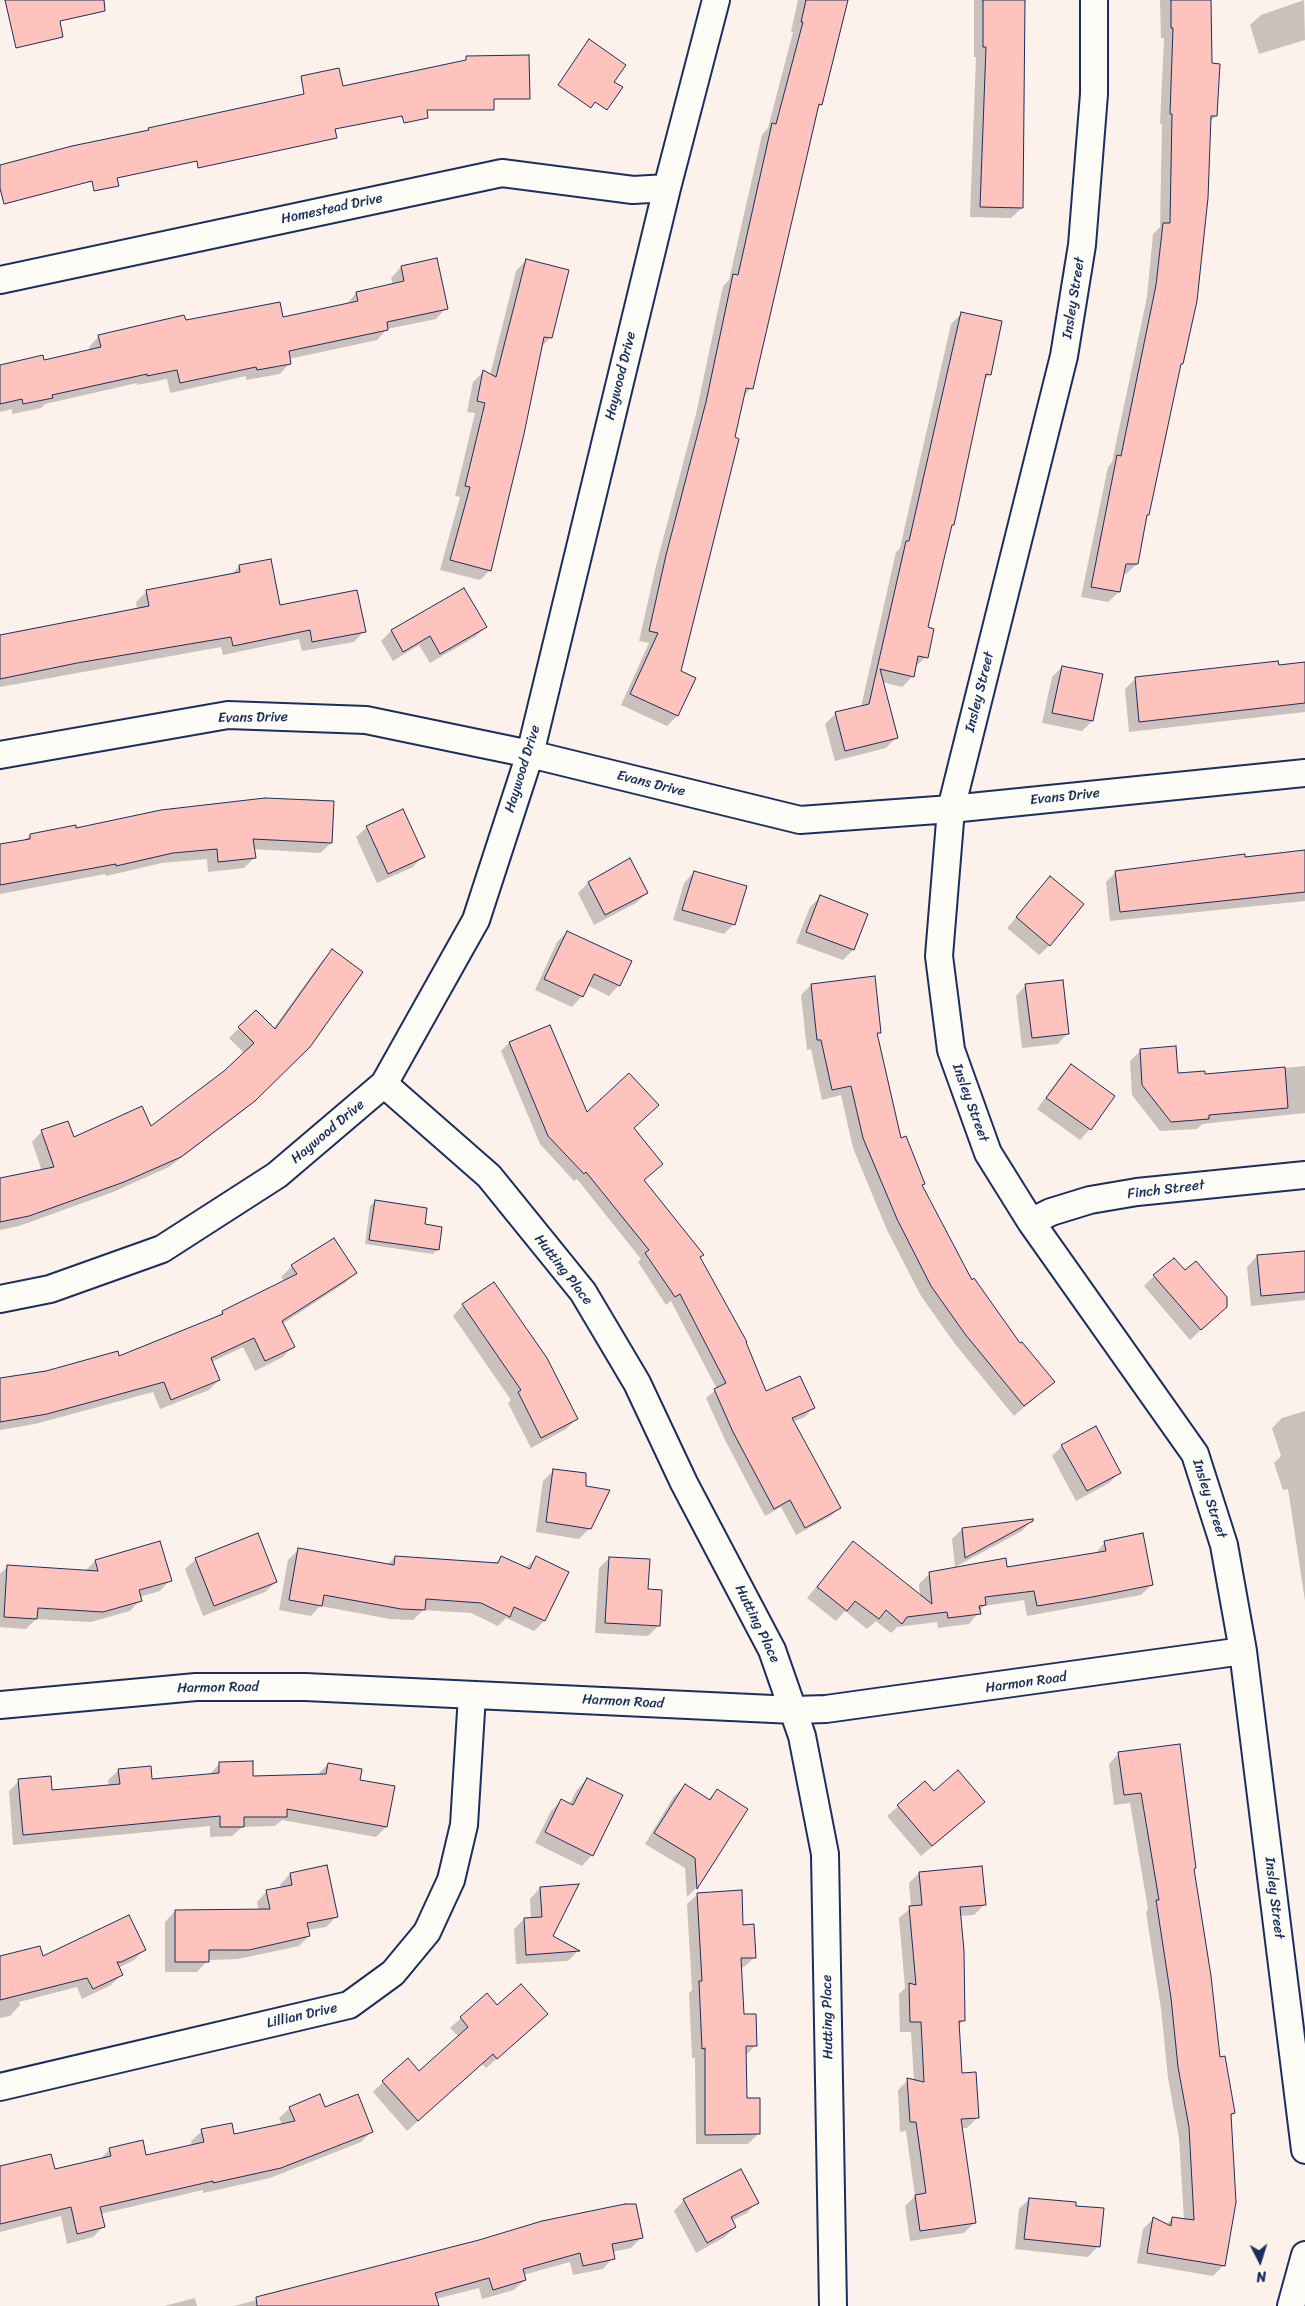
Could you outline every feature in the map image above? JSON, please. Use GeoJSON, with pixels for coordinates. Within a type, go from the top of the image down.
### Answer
{"type":"FeatureCollection","features":[{"type":"Feature","properties":{"kind":"street","name":"Haywood Drive"},"geometry":{"type":"LineString","coordinates":[[0,1299],[50,1289],[162,1249],[277,1175],[384,1084],[476,920],[530,754],[666,188],[716,0]]}},
{"type":"Feature","properties":{"kind":"street","name":"Insley Street"},"geometry":{"type":"LineString","coordinates":[[1094,0],[1094,94],[1082,245],[1064,356],[951,809],[939,956],[951,1050],[988,1153],[1031,1222],[1195,1454],[1224,1545],[1243,1651],[1305,2150]]}},
{"type":"Feature","properties":{"kind":"street","name":"Homestead Drive"},"geometry":{"type":"LineString","coordinates":[[0,280],[502,173],[633,190],[666,188]]}},
{"type":"Feature","properties":{"kind":"street","name":"Evans Drive"},"geometry":{"type":"LineString","coordinates":[[0,754],[228,716],[366,720],[530,754],[800,820],[951,809],[1305,773]]}},
{"type":"Feature","properties":{"kind":"street","name":"Hutting Place"},"geometry":{"type":"LineString","coordinates":[[384,1084],[489,1176],[583,1292],[637,1383],[684,1483],[772,1650],[802,1736],[825,1854],[833,2306]]}},
{"type":"Feature","properties":{"kind":"street","name":"Finch Street"},"geometry":{"type":"LineString","coordinates":[[1031,1222],[1051,1212],[1090,1200],[1138,1192],[1305,1175]]}},
{"type":"Feature","properties":{"kind":"street","name":"Harmon Road"},"geometry":{"type":"LineString","coordinates":[[0,1705],[196,1687],[305,1687],[794,1710],[841,1708],[1243,1651]]}},
{"type":"Feature","properties":{"kind":"street","name":"Lillian Drive"},"geometry":{"type":"LineString","coordinates":[[0,2087],[349,2005],[393,1973],[427,1932],[451,1880],[464,1825],[472,1695]]}},
{"type":"Feature","properties":{"kind":"street"},"geometry":{"type":"LineString","coordinates":[[1292,2306],[1305,2255]]}},
{"type":"Feature","properties":{"kind":"building"},"geometry":{"type":"Polygon","coordinates":[[[5,0],[104,0],[105,11],[60,21],[63,37],[16,48],[5,0]]]}},
{"type":"Feature","properties":{"kind":"building"},"geometry":{"type":"Polygon","coordinates":[[[806,0],[848,0],[822,105],[819,104],[753,389],[746,388],[735,437],[739,439],[681,671],[696,678],[678,716],[630,694],[658,633],[649,631],[666,555],[706,402],[733,274],[738,275],[772,123],[776,124],[803,22],[801,22],[806,0]]]}},
{"type":"Feature","properties":{"kind":"building"},"geometry":{"type":"Polygon","coordinates":[[[983,0],[1025,0],[1023,208],[980,207],[986,47],[983,47],[983,0]]]}},
{"type":"Feature","properties":{"kind":"building"},"geometry":{"type":"Polygon","coordinates":[[[1171,0],[1211,0],[1212,63],[1220,64],[1217,116],[1211,116],[1208,198],[1197,301],[1183,364],[1181,364],[1149,515],[1147,515],[1138,564],[1126,564],[1120,592],[1091,587],[1117,455],[1121,456],[1156,285],[1163,223],[1170,223],[1172,114],[1170,114],[1173,28],[1171,28],[1171,0]]]}},
{"type":"Feature","properties":{"kind":"building"},"geometry":{"type":"Polygon","coordinates":[[[589,39],[626,65],[614,82],[623,87],[607,110],[595,102],[591,108],[558,85],[589,39]]]}},
{"type":"Feature","properties":{"kind":"building"},"geometry":{"type":"Polygon","coordinates":[[[529,55],[530,99],[494,99],[494,110],[427,110],[428,118],[404,123],[402,116],[335,129],[337,138],[198,168],[197,161],[117,178],[119,186],[94,191],[92,181],[4,204],[0,188],[0,165],[72,146],[149,130],[148,128],[304,94],[301,76],[339,68],[343,86],[466,60],[466,56],[529,55]]]}},
{"type":"Feature","properties":{"kind":"building"},"geometry":{"type":"Polygon","coordinates":[[[437,258],[448,309],[387,322],[388,330],[289,351],[291,364],[257,370],[256,367],[180,383],[177,370],[147,376],[147,374],[52,395],[53,398],[23,404],[22,399],[0,404],[0,365],[43,355],[44,360],[101,347],[98,335],[184,315],[186,320],[280,302],[283,317],[358,301],[356,292],[404,281],[401,266],[437,258]]]}},
{"type":"Feature","properties":{"kind":"building"},"geometry":{"type":"Polygon","coordinates":[[[526,259],[569,270],[552,338],[544,337],[524,434],[491,571],[450,560],[470,487],[465,486],[485,403],[477,401],[483,370],[496,377],[526,259]]]}},
{"type":"Feature","properties":{"kind":"building"},"geometry":{"type":"Polygon","coordinates":[[[961,312],[1002,321],[991,375],[986,374],[954,525],[952,525],[928,627],[934,629],[928,658],[918,656],[914,677],[880,669],[898,738],[845,751],[835,712],[869,704],[906,541],[909,541],[961,312]]]}},
{"type":"Feature","properties":{"kind":"building"},"geometry":{"type":"Polygon","coordinates":[[[271,559],[280,605],[357,590],[366,632],[312,642],[310,630],[233,646],[231,637],[77,663],[0,679],[0,635],[149,606],[146,590],[240,572],[239,565],[271,559]]]}},
{"type":"Feature","properties":{"kind":"building"},"geometry":{"type":"Polygon","coordinates":[[[464,588],[487,627],[440,654],[430,636],[403,652],[391,630],[464,588]]]}},
{"type":"Feature","properties":{"kind":"building"},"geometry":{"type":"Polygon","coordinates":[[[1278,661],[1279,665],[1305,662],[1305,703],[1139,722],[1135,677],[1278,661]]]}},
{"type":"Feature","properties":{"kind":"building"},"geometry":{"type":"Polygon","coordinates":[[[1062,666],[1103,674],[1093,721],[1052,713],[1062,666]]]}},
{"type":"Feature","properties":{"kind":"building"},"geometry":{"type":"Polygon","coordinates":[[[265,798],[334,801],[332,843],[253,839],[256,858],[218,862],[217,849],[173,853],[116,866],[116,864],[0,885],[0,844],[30,839],[30,834],[76,825],[76,828],[161,810],[265,798]]]}},
{"type":"Feature","properties":{"kind":"building"},"geometry":{"type":"Polygon","coordinates":[[[403,809],[425,857],[388,874],[366,826],[403,809]]]}},
{"type":"Feature","properties":{"kind":"building"},"geometry":{"type":"Polygon","coordinates":[[[1305,850],[1305,892],[1120,912],[1115,871],[1245,854],[1245,857],[1305,850]]]}},
{"type":"Feature","properties":{"kind":"building"},"geometry":{"type":"Polygon","coordinates":[[[630,858],[648,893],[605,915],[588,882],[630,858]]]}},
{"type":"Feature","properties":{"kind":"building"},"geometry":{"type":"Polygon","coordinates":[[[694,871],[747,886],[735,925],[682,910],[694,871]]]}},
{"type":"Feature","properties":{"kind":"building"},"geometry":{"type":"Polygon","coordinates":[[[1050,876],[1084,904],[1050,946],[1016,917],[1050,876]]]}},
{"type":"Feature","properties":{"kind":"building"},"geometry":{"type":"Polygon","coordinates":[[[820,895],[868,914],[854,950],[806,932],[820,895]]]}},
{"type":"Feature","properties":{"kind":"building"},"geometry":{"type":"Polygon","coordinates":[[[567,931],[632,961],[620,986],[594,974],[583,997],[544,979],[567,931]]]}},
{"type":"Feature","properties":{"kind":"building"},"geometry":{"type":"Polygon","coordinates":[[[332,949],[363,972],[310,1047],[255,1101],[181,1157],[124,1182],[29,1216],[0,1222],[0,1178],[54,1167],[41,1130],[68,1121],[74,1137],[142,1106],[151,1126],[224,1071],[254,1043],[238,1027],[256,1010],[275,1029],[332,949]]]}},
{"type":"Feature","properties":{"kind":"building"},"geometry":{"type":"Polygon","coordinates":[[[875,976],[881,1033],[877,1033],[901,1138],[906,1136],[925,1184],[922,1185],[972,1280],[974,1278],[1020,1343],[1022,1342],[1055,1382],[1024,1406],[965,1334],[931,1286],[897,1219],[863,1138],[851,1086],[832,1090],[821,1040],[817,1040],[811,984],[875,976]]]}},
{"type":"Feature","properties":{"kind":"building"},"geometry":{"type":"Polygon","coordinates":[[[1063,980],[1069,1034],[1032,1038],[1025,984],[1063,980]]]}},
{"type":"Feature","properties":{"kind":"building"},"geometry":{"type":"Polygon","coordinates":[[[550,1025],[587,1112],[629,1073],[659,1105],[634,1128],[663,1164],[644,1180],[704,1255],[700,1257],[747,1342],[766,1391],[800,1376],[815,1408],[792,1418],[841,1508],[805,1528],[790,1500],[774,1509],[733,1432],[714,1389],[726,1383],[680,1294],[675,1297],[645,1253],[649,1250],[586,1172],[584,1174],[548,1136],[509,1042],[550,1025]]]}},
{"type":"Feature","properties":{"kind":"building"},"geometry":{"type":"Polygon","coordinates":[[[1176,1046],[1178,1073],[1205,1071],[1205,1074],[1285,1067],[1288,1108],[1209,1115],[1209,1119],[1171,1122],[1142,1085],[1140,1049],[1176,1046]]]}},
{"type":"Feature","properties":{"kind":"building"},"geometry":{"type":"Polygon","coordinates":[[[1071,1064],[1115,1096],[1091,1130],[1046,1098],[1071,1064]]]}},
{"type":"Feature","properties":{"kind":"building"},"geometry":{"type":"Polygon","coordinates":[[[375,1200],[427,1208],[425,1224],[442,1227],[439,1250],[369,1240],[375,1200]]]}},
{"type":"Feature","properties":{"kind":"building"},"geometry":{"type":"Polygon","coordinates":[[[334,1238],[357,1273],[282,1321],[295,1347],[265,1361],[254,1338],[211,1358],[220,1380],[171,1400],[164,1382],[47,1414],[0,1422],[0,1378],[46,1371],[118,1351],[119,1356],[223,1314],[222,1311],[297,1274],[291,1265],[334,1238]]]}},
{"type":"Feature","properties":{"kind":"building"},"geometry":{"type":"Polygon","coordinates":[[[1305,1251],[1305,1292],[1261,1296],[1257,1255],[1305,1251]]]}},
{"type":"Feature","properties":{"kind":"building"},"geometry":{"type":"Polygon","coordinates":[[[1174,1258],[1185,1270],[1196,1261],[1227,1297],[1227,1307],[1201,1330],[1153,1275],[1174,1258]]]}},
{"type":"Feature","properties":{"kind":"building"},"geometry":{"type":"Polygon","coordinates":[[[494,1282],[547,1358],[578,1419],[541,1438],[518,1392],[521,1390],[462,1304],[494,1282]]]}},
{"type":"Feature","properties":{"kind":"building"},"geometry":{"type":"Polygon","coordinates":[[[1096,1426],[1121,1473],[1087,1491],[1061,1445],[1096,1426]]]}},
{"type":"Feature","properties":{"kind":"building"},"geometry":{"type":"Polygon","coordinates":[[[553,1469],[586,1473],[586,1486],[610,1490],[591,1529],[546,1522],[553,1469]]]}},
{"type":"Feature","properties":{"kind":"building"},"geometry":{"type":"Polygon","coordinates":[[[1033,1519],[1033,1521],[965,1558],[962,1528],[1033,1519]]]}},
{"type":"Feature","properties":{"kind":"building"},"geometry":{"type":"Polygon","coordinates":[[[258,1533],[277,1582],[214,1606],[195,1558],[258,1533]]]}},
{"type":"Feature","properties":{"kind":"building"},"geometry":{"type":"Polygon","coordinates":[[[1143,1533],[1153,1585],[1087,1598],[1037,1606],[1034,1591],[985,1597],[986,1605],[979,1606],[981,1614],[948,1618],[947,1612],[907,1617],[902,1624],[886,1610],[879,1619],[855,1601],[847,1611],[817,1587],[853,1541],[932,1604],[929,1572],[1006,1558],[1007,1567],[1106,1551],[1104,1541],[1143,1533]]]}},
{"type":"Feature","properties":{"kind":"building"},"geometry":{"type":"Polygon","coordinates":[[[160,1541],[172,1581],[139,1590],[142,1601],[103,1612],[38,1608],[37,1619],[4,1617],[7,1565],[98,1571],[95,1560],[160,1541]]]}},
{"type":"Feature","properties":{"kind":"building"},"geometry":{"type":"Polygon","coordinates":[[[298,1548],[394,1565],[395,1556],[498,1563],[501,1556],[530,1569],[536,1556],[569,1572],[545,1621],[514,1607],[510,1617],[481,1603],[426,1599],[425,1610],[401,1609],[324,1595],[322,1606],[289,1600],[298,1548]]]}},
{"type":"Feature","properties":{"kind":"building"},"geometry":{"type":"Polygon","coordinates":[[[609,1557],[650,1559],[648,1589],[662,1590],[660,1626],[605,1623],[609,1557]]]}},
{"type":"Feature","properties":{"kind":"building"},"geometry":{"type":"Polygon","coordinates":[[[1180,1744],[1196,1868],[1194,1869],[1211,1976],[1220,2057],[1225,2056],[1235,2113],[1231,2114],[1236,2202],[1225,2266],[1147,2253],[1153,2217],[1171,2226],[1172,2217],[1194,2220],[1189,2127],[1178,2067],[1171,1998],[1156,1900],[1159,1900],[1141,1793],[1124,1795],[1118,1752],[1180,1744]]]}},
{"type":"Feature","properties":{"kind":"building"},"geometry":{"type":"Polygon","coordinates":[[[253,1761],[253,1776],[326,1774],[328,1763],[362,1769],[360,1780],[395,1786],[387,1827],[287,1809],[287,1817],[244,1817],[244,1827],[220,1827],[220,1816],[23,1835],[18,1779],[51,1776],[52,1790],[120,1784],[118,1769],[151,1766],[152,1779],[219,1773],[219,1762],[253,1761]]]}},
{"type":"Feature","properties":{"kind":"building"},"geometry":{"type":"Polygon","coordinates":[[[958,1770],[985,1802],[932,1846],[897,1805],[925,1781],[934,1791],[958,1770]]]}},
{"type":"Feature","properties":{"kind":"building"},"geometry":{"type":"Polygon","coordinates":[[[587,1778],[623,1795],[593,1856],[545,1832],[561,1799],[573,1805],[587,1778]]]}},
{"type":"Feature","properties":{"kind":"building"},"geometry":{"type":"Polygon","coordinates":[[[685,1784],[710,1800],[717,1789],[748,1809],[697,1889],[695,1858],[654,1833],[685,1784]]]}},
{"type":"Feature","properties":{"kind":"building"},"geometry":{"type":"Polygon","coordinates":[[[327,1865],[338,1917],[307,1923],[310,1936],[249,1950],[209,1950],[209,1962],[175,1962],[175,1910],[270,1909],[266,1890],[292,1885],[290,1873],[327,1865]]]}},
{"type":"Feature","properties":{"kind":"building"},"geometry":{"type":"Polygon","coordinates":[[[982,1866],[986,1905],[960,1907],[964,1951],[965,2021],[959,2021],[962,2073],[976,2072],[979,2118],[961,2119],[976,2223],[920,2231],[915,2195],[926,2193],[916,2122],[910,2122],[907,2078],[924,2082],[921,2022],[910,2022],[909,1983],[916,1985],[909,1906],[922,1905],[919,1872],[982,1866]]]}},
{"type":"Feature","properties":{"kind":"building"},"geometry":{"type":"Polygon","coordinates":[[[579,1884],[553,1936],[580,1951],[526,1955],[524,1918],[542,1917],[540,1887],[579,1884]]]}},
{"type":"Feature","properties":{"kind":"building"},"geometry":{"type":"Polygon","coordinates":[[[742,1890],[743,1925],[754,1924],[756,1958],[741,1958],[744,2014],[756,2014],[757,2046],[746,2046],[747,2098],[760,2098],[760,2134],[705,2135],[705,2048],[702,2049],[699,1981],[702,1981],[697,1893],[742,1890]]]}},
{"type":"Feature","properties":{"kind":"building"},"geometry":{"type":"Polygon","coordinates":[[[129,1915],[146,1950],[121,1962],[117,1962],[123,1975],[93,1989],[87,1978],[0,2000],[0,1956],[40,1946],[43,1956],[129,1915]]]}},
{"type":"Feature","properties":{"kind":"building"},"geometry":{"type":"Polygon","coordinates":[[[521,1984],[548,2014],[497,2059],[493,2054],[418,2121],[382,2081],[408,2058],[419,2071],[468,2027],[460,2017],[487,1993],[497,2005],[521,1984]]]}},
{"type":"Feature","properties":{"kind":"building"},"geometry":{"type":"Polygon","coordinates":[[[320,2094],[325,2107],[358,2094],[373,2132],[281,2168],[213,2183],[213,2181],[100,2207],[105,2227],[77,2234],[71,2207],[0,2224],[0,2166],[51,2154],[55,2169],[111,2156],[109,2148],[143,2140],[146,2155],[204,2142],[201,2129],[232,2123],[234,2134],[295,2121],[289,2107],[320,2094]]]}},
{"type":"Feature","properties":{"kind":"building"},"geometry":{"type":"Polygon","coordinates":[[[741,2169],[759,2203],[731,2217],[736,2227],[707,2243],[683,2199],[741,2169]]]}},
{"type":"Feature","properties":{"kind":"building"},"geometry":{"type":"Polygon","coordinates":[[[1029,2198],[1076,2202],[1076,2206],[1104,2208],[1100,2247],[1024,2239],[1029,2198]]]}},
{"type":"Feature","properties":{"kind":"building"},"geometry":{"type":"Polygon","coordinates":[[[625,2204],[636,2204],[643,2238],[612,2244],[615,2259],[583,2266],[580,2253],[523,2269],[526,2280],[493,2290],[489,2278],[435,2293],[439,2306],[257,2306],[256,2297],[479,2240],[542,2221],[625,2204]]]}}]}
